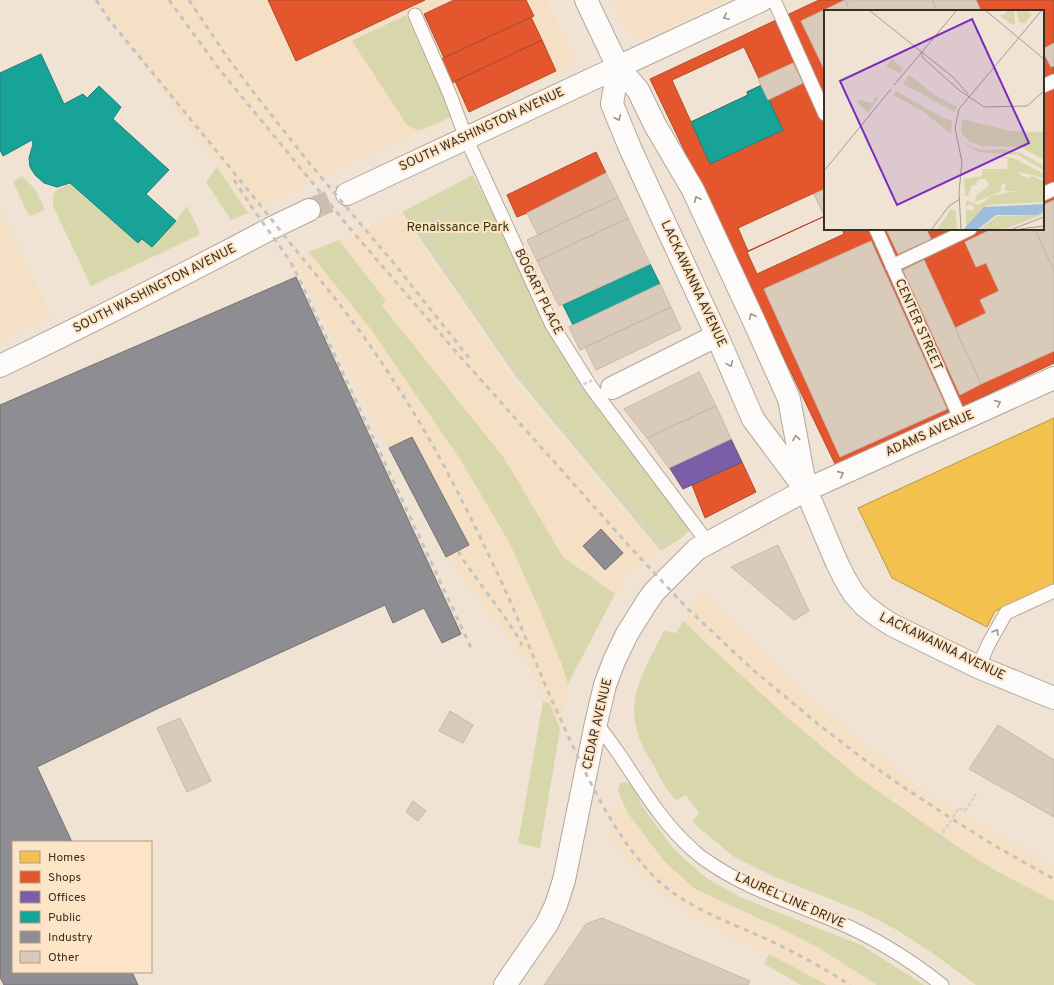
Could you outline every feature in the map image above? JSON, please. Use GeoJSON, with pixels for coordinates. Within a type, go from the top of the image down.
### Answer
{"type":"FeatureCollection","features":[{"type":"Feature","properties":{"kind":"main road","name":"LACKAWANNA AVENUE"},"geometry":{"type":"LineString","coordinates":[[586,0],[618,67],[638,90],[655,125],[693,190],[762,339],[789,399],[806,490],[837,563],[854,594],[865,606],[892,625],[978,666],[1054,698]]}},
{"type":"Feature","properties":{"kind":"main road","name":"SOUTH WASHINGTON AVENUE"},"geometry":{"type":"LineString","coordinates":[[347,194],[762,0]]}},
{"type":"Feature","properties":{"kind":"main road","name":"LACKAWANNA AVENUE"},"geometry":{"type":"LineString","coordinates":[[618,67],[612,104],[630,148],[754,419],[806,490]]}},
{"type":"Feature","properties":{"kind":"main road","name":"SOUTH WASHINGTON AVENUE"},"geometry":{"type":"LineString","coordinates":[[0,366],[71,332],[308,210]]}},
{"type":"Feature","properties":{"kind":"main road"},"geometry":{"type":"LineString","coordinates":[[603,384],[714,337]]}},
{"type":"Feature","properties":{"kind":"main road","name":"ADAMS AVENUE"},"geometry":{"type":"LineString","coordinates":[[806,490],[1054,378]]}},
{"type":"Feature","properties":{"kind":"main road","name":"CEDAR AVENUE"},"geometry":{"type":"LineString","coordinates":[[505,985],[547,924],[556,905],[563,884],[605,685],[614,661],[647,602],[654,592],[697,549],[806,490]]}},
{"type":"Feature","properties":{"kind":"lane"},"geometry":{"type":"LineString","coordinates":[[774,0],[824,112]]}},
{"type":"Feature","properties":{"kind":"lane","name":"BOGART PLACE"},"geometry":{"type":"LineString","coordinates":[[415,15],[450,94],[466,138],[552,324],[591,387],[708,542]]}},
{"type":"Feature","properties":{"kind":"lane"},"geometry":{"type":"LineString","coordinates":[[1044,86],[1054,81]]}},
{"type":"Feature","properties":{"kind":"lane"},"geometry":{"type":"LineString","coordinates":[[1044,194],[1054,189]]}},
{"type":"Feature","properties":{"kind":"lane","name":"CENTER STREET"},"geometry":{"type":"LineString","coordinates":[[876,230],[961,420]]}},
{"type":"Feature","properties":{"kind":"lane"},"geometry":{"type":"LineString","coordinates":[[892,266],[968,230]]}},
{"type":"Feature","properties":{"kind":"lane"},"geometry":{"type":"LineString","coordinates":[[978,666],[1006,614],[1054,591]]}},
{"type":"Feature","properties":{"kind":"lane","name":"LAUREL LINE DRIVE"},"geometry":{"type":"LineString","coordinates":[[596,723],[670,827],[693,851],[743,883],[834,920],[881,944],[915,965],[942,985]]}},
{"type":"Feature","properties":{"kind":"path"},"geometry":{"type":"LineString","coordinates":[[469,198],[418,228],[512,365],[659,542],[680,528]]}},
{"type":"Feature","properties":{"kind":"path"},"geometry":{"type":"LineString","coordinates":[[546,406],[561,398],[565,393],[578,387],[603,384]]}},
{"type":"Feature","properties":{"kind":"path"},"geometry":{"type":"LineString","coordinates":[[929,835],[944,846],[946,842],[940,837],[959,808],[965,812],[976,794]]}},
{"type":"Feature","properties":{"kind":"shaded area"},"geometry":{"type":"Polygon","coordinates":[[[96,0],[546,0],[577,65],[340,167],[251,212],[96,0]]]}},
{"type":"Feature","properties":{"kind":"shaded area"},"geometry":{"type":"Polygon","coordinates":[[[613,0],[727,0],[644,39],[632,36],[628,32],[613,0]]]}},
{"type":"Feature","properties":{"kind":"shaded area"},"geometry":{"type":"Polygon","coordinates":[[[0,209],[52,316],[0,340],[0,209]]]}},
{"type":"Feature","properties":{"kind":"shaded area"},"geometry":{"type":"Polygon","coordinates":[[[399,212],[512,376],[573,452],[657,549],[661,551],[636,569],[633,569],[615,594],[563,557],[504,458],[381,306],[386,301],[339,240],[399,212]]]}},
{"type":"Feature","properties":{"kind":"shaded area"},"geometry":{"type":"Polygon","coordinates":[[[309,252],[370,328],[429,413],[460,459],[509,542],[541,613],[561,662],[568,684],[560,729],[550,703],[515,646],[446,557],[469,545],[412,437],[389,448],[297,267],[289,270],[283,262],[309,252]]]}},
{"type":"Feature","properties":{"kind":"shaded area"},"geometry":{"type":"Polygon","coordinates":[[[702,593],[791,679],[853,734],[911,781],[943,803],[1054,865],[1054,901],[998,872],[942,836],[1054,985],[951,957],[701,816],[685,794],[652,678],[683,621],[702,593]]]}},
{"type":"Feature","properties":{"kind":"shaded area"},"geometry":{"type":"Polygon","coordinates":[[[616,805],[627,812],[664,861],[776,926],[819,948],[877,985],[827,985],[694,916],[663,894],[635,868],[609,837],[616,805]]]}},
{"type":"Feature","properties":{"kind":"green space"},"geometry":{"type":"Polygon","coordinates":[[[406,15],[453,116],[423,129],[417,130],[407,125],[352,41],[406,15]]]}},
{"type":"Feature","properties":{"kind":"green space"},"geometry":{"type":"Polygon","coordinates":[[[217,167],[248,213],[231,220],[206,182],[217,167]]]}},
{"type":"Feature","properties":{"kind":"green space","name":"Renaissance Park"},"geometry":{"type":"Polygon","coordinates":[[[473,175],[521,269],[691,529],[684,536],[661,551],[517,378],[402,212],[473,175]]]}},
{"type":"Feature","properties":{"kind":"green space"},"geometry":{"type":"Polygon","coordinates":[[[22,176],[35,189],[45,210],[31,216],[27,212],[13,182],[22,176]]]}},
{"type":"Feature","properties":{"kind":"green space"},"geometry":{"type":"Polygon","coordinates":[[[70,184],[138,243],[142,239],[152,247],[176,221],[187,206],[199,230],[199,235],[91,286],[53,206],[54,193],[70,184]]]}},
{"type":"Feature","properties":{"kind":"green space"},"geometry":{"type":"Polygon","coordinates":[[[339,240],[386,301],[382,306],[504,458],[563,557],[615,594],[568,684],[541,613],[509,542],[460,459],[370,328],[309,252],[339,240]]]}},
{"type":"Feature","properties":{"kind":"green space"},"geometry":{"type":"Polygon","coordinates":[[[683,621],[788,718],[862,780],[961,849],[998,872],[1054,901],[1054,985],[976,985],[931,952],[897,930],[858,910],[775,877],[733,856],[692,822],[699,813],[686,795],[676,800],[669,792],[642,746],[635,721],[634,707],[636,694],[645,668],[664,631],[676,633],[683,621]]]}},
{"type":"Feature","properties":{"kind":"green space"},"geometry":{"type":"Polygon","coordinates":[[[543,702],[550,703],[560,729],[540,848],[518,843],[543,702]]]}},
{"type":"Feature","properties":{"kind":"green space"},"geometry":{"type":"Polygon","coordinates":[[[620,783],[628,783],[633,787],[642,806],[673,848],[708,879],[742,898],[861,945],[924,985],[877,985],[819,948],[776,926],[695,889],[664,861],[627,812],[618,791],[620,783]]]}},
{"type":"Feature","properties":{"kind":"green space"},"geometry":{"type":"Polygon","coordinates":[[[769,954],[827,985],[801,985],[764,964],[769,954]]]}},
{"type":"Feature","properties":{"kind":"building: Homes"},"geometry":{"type":"Polygon","coordinates":[[[1054,418],[1054,584],[995,611],[987,627],[892,578],[858,508],[1054,418]]]}},
{"type":"Feature","properties":{"kind":"building: Shops"},"geometry":{"type":"Polygon","coordinates":[[[268,0],[425,0],[296,61],[268,0]]]}},
{"type":"Feature","properties":{"kind":"building: Shops"},"geometry":{"type":"Polygon","coordinates":[[[454,0],[526,0],[534,16],[444,58],[424,14],[454,0]]]}},
{"type":"Feature","properties":{"kind":"building: Shops"},"geometry":{"type":"Polygon","coordinates":[[[819,0],[1054,0],[1054,363],[836,466],[650,79],[819,0]]]}},
{"type":"Feature","properties":{"kind":"building: Shops"},"geometry":{"type":"Polygon","coordinates":[[[531,17],[542,40],[452,83],[441,59],[531,17]]]}},
{"type":"Feature","properties":{"kind":"building: Shops"},"geometry":{"type":"Polygon","coordinates":[[[542,40],[556,71],[469,112],[455,81],[542,40]]]}},
{"type":"Feature","properties":{"kind":"building: Shops"},"geometry":{"type":"Polygon","coordinates":[[[744,47],[762,85],[747,92],[748,95],[691,122],[672,80],[744,47]]]}},
{"type":"Feature","properties":{"kind":"building: Shops"},"geometry":{"type":"Polygon","coordinates":[[[596,152],[606,173],[517,217],[507,195],[596,152]]]}},
{"type":"Feature","properties":{"kind":"building: Shops"},"geometry":{"type":"Polygon","coordinates":[[[814,193],[824,214],[824,216],[748,251],[738,228],[814,193]]]}},
{"type":"Feature","properties":{"kind":"building: Shops"},"geometry":{"type":"Polygon","coordinates":[[[824,216],[824,230],[842,230],[844,234],[757,274],[747,252],[824,216]]]}},
{"type":"Feature","properties":{"kind":"building: Shops"},"geometry":{"type":"Polygon","coordinates":[[[742,462],[756,492],[705,518],[692,485],[742,462]]]}},
{"type":"Feature","properties":{"kind":"building: Offices"},"geometry":{"type":"Polygon","coordinates":[[[731,439],[742,462],[683,489],[669,467],[731,439]]]}},
{"type":"Feature","properties":{"kind":"building: Public"},"geometry":{"type":"Polygon","coordinates":[[[41,54],[64,104],[83,94],[87,98],[99,86],[121,107],[113,119],[169,170],[146,194],[176,221],[152,247],[142,239],[138,243],[70,183],[57,187],[44,183],[35,175],[30,167],[29,158],[33,144],[32,140],[3,156],[0,150],[0,73],[41,54]]]}},
{"type":"Feature","properties":{"kind":"building: Public"},"geometry":{"type":"Polygon","coordinates":[[[762,85],[783,130],[710,164],[691,122],[748,95],[747,92],[762,85]]]}},
{"type":"Feature","properties":{"kind":"building: Public"},"geometry":{"type":"Polygon","coordinates":[[[650,264],[660,284],[573,325],[563,305],[650,264]]]}},
{"type":"Feature","properties":{"kind":"building: Industry"},"geometry":{"type":"Polygon","coordinates":[[[296,277],[461,634],[442,643],[424,608],[393,623],[385,605],[161,707],[37,767],[72,841],[12,841],[12,973],[132,973],[138,985],[4,985],[0,977],[0,405],[296,277]]]}},
{"type":"Feature","properties":{"kind":"building: Industry"},"geometry":{"type":"Polygon","coordinates":[[[412,437],[469,545],[446,557],[389,448],[412,437]]]}},
{"type":"Feature","properties":{"kind":"building: Industry"},"geometry":{"type":"Polygon","coordinates":[[[601,529],[623,553],[605,570],[583,546],[601,529]]]}},
{"type":"Feature","properties":{"kind":"building: Other"},"geometry":{"type":"Polygon","coordinates":[[[845,0],[932,0],[937,10],[850,10],[845,0]]]}},
{"type":"Feature","properties":{"kind":"building: Other"},"geometry":{"type":"Polygon","coordinates":[[[845,0],[850,10],[824,10],[845,0]]]}},
{"type":"Feature","properties":{"kind":"building: Other"},"geometry":{"type":"Polygon","coordinates":[[[932,0],[976,0],[981,10],[937,10],[932,0]]]}},
{"type":"Feature","properties":{"kind":"building: Other"},"geometry":{"type":"Polygon","coordinates":[[[824,10],[824,69],[801,21],[824,10]]]}},
{"type":"Feature","properties":{"kind":"building: Other"},"geometry":{"type":"Polygon","coordinates":[[[1054,43],[1054,66],[1051,67],[1044,54],[1044,48],[1054,43]]]}},
{"type":"Feature","properties":{"kind":"building: Other"},"geometry":{"type":"Polygon","coordinates":[[[793,63],[803,83],[768,100],[758,79],[793,63]]]}},
{"type":"Feature","properties":{"kind":"building: Other"},"geometry":{"type":"Polygon","coordinates":[[[606,173],[618,197],[538,235],[527,213],[606,173]]]}},
{"type":"Feature","properties":{"kind":"building: Other"},"geometry":{"type":"Polygon","coordinates":[[[824,189],[824,212],[823,213],[814,194],[824,189]]]}},
{"type":"Feature","properties":{"kind":"building: Other"},"geometry":{"type":"Polygon","coordinates":[[[618,197],[628,218],[537,261],[527,240],[618,197]]]}},
{"type":"Feature","properties":{"kind":"building: Other"},"geometry":{"type":"Polygon","coordinates":[[[1054,200],[1054,271],[1035,230],[1044,230],[1044,205],[1054,200]]]}},
{"type":"Feature","properties":{"kind":"building: Other"},"geometry":{"type":"Polygon","coordinates":[[[628,218],[650,264],[559,306],[537,261],[628,218]]]}},
{"type":"Feature","properties":{"kind":"building: Other"},"geometry":{"type":"Polygon","coordinates":[[[886,230],[926,230],[931,239],[898,254],[886,230]]]}},
{"type":"Feature","properties":{"kind":"building: Other"},"geometry":{"type":"Polygon","coordinates":[[[990,230],[1035,230],[1054,271],[1054,351],[981,384],[955,328],[986,313],[980,300],[999,291],[986,263],[976,267],[965,242],[990,230]]]}},
{"type":"Feature","properties":{"kind":"building: Other"},"geometry":{"type":"Polygon","coordinates":[[[871,241],[947,409],[840,457],[764,289],[871,241]]]}},
{"type":"Feature","properties":{"kind":"building: Other"},"geometry":{"type":"Polygon","coordinates":[[[924,260],[981,384],[960,395],[903,270],[924,260]]]}},
{"type":"Feature","properties":{"kind":"building: Other"},"geometry":{"type":"Polygon","coordinates":[[[660,284],[671,307],[580,350],[569,327],[660,284]]]}},
{"type":"Feature","properties":{"kind":"building: Other"},"geometry":{"type":"Polygon","coordinates":[[[671,307],[681,329],[596,370],[585,347],[671,307]]]}},
{"type":"Feature","properties":{"kind":"building: Other"},"geometry":{"type":"Polygon","coordinates":[[[699,372],[716,406],[647,438],[624,409],[699,372]]]}},
{"type":"Feature","properties":{"kind":"building: Other"},"geometry":{"type":"Polygon","coordinates":[[[716,406],[731,439],[669,468],[647,438],[716,406]]]}},
{"type":"Feature","properties":{"kind":"building: Other"},"geometry":{"type":"Polygon","coordinates":[[[778,545],[809,611],[794,620],[731,567],[778,545]]]}},
{"type":"Feature","properties":{"kind":"building: Other"},"geometry":{"type":"Polygon","coordinates":[[[450,711],[473,725],[463,743],[439,731],[450,711]]]}},
{"type":"Feature","properties":{"kind":"building: Other"},"geometry":{"type":"Polygon","coordinates":[[[180,718],[211,781],[187,792],[157,728],[180,718]]]}},
{"type":"Feature","properties":{"kind":"building: Other"},"geometry":{"type":"Polygon","coordinates":[[[998,725],[1054,760],[1054,817],[969,769],[998,725]]]}},
{"type":"Feature","properties":{"kind":"building: Other"},"geometry":{"type":"Polygon","coordinates":[[[413,801],[426,811],[418,821],[406,812],[413,801]]]}},
{"type":"Feature","properties":{"kind":"building: Other"},"geometry":{"type":"Polygon","coordinates":[[[602,918],[750,981],[748,985],[544,985],[586,924],[602,918]]]}},
{"type":"Feature","properties":{"kind":"tunnel"},"geometry":{"type":"LineString","coordinates":[[309,210],[347,194]]}},
{"type":"Feature","properties":{"kind":"railway"},"geometry":{"type":"LineString","coordinates":[[96,0],[110,21],[341,306],[372,348],[403,395],[441,461],[485,548],[544,683],[587,775],[607,814],[631,850],[657,880],[684,900],[699,909],[796,954],[850,985]]}},
{"type":"Feature","properties":{"kind":"railway"},"geometry":{"type":"LineString","coordinates":[[169,0],[219,69],[353,232],[457,353],[631,548],[687,608],[752,669],[818,724],[866,761],[952,819],[992,844],[1054,879]]}},
{"type":"Feature","properties":{"kind":"railway"},"geometry":{"type":"LineString","coordinates":[[189,0],[225,54],[254,93],[310,164],[397,267],[469,358]]}},
{"type":"Feature","properties":{"kind":"railway"},"geometry":{"type":"LineString","coordinates":[[234,180],[295,270],[473,652]]}},
{"type":"Feature","properties":{"kind":"railway"},"geometry":{"type":"LineString","coordinates":[[458,551],[465,563],[507,620],[522,645]]}}]}
